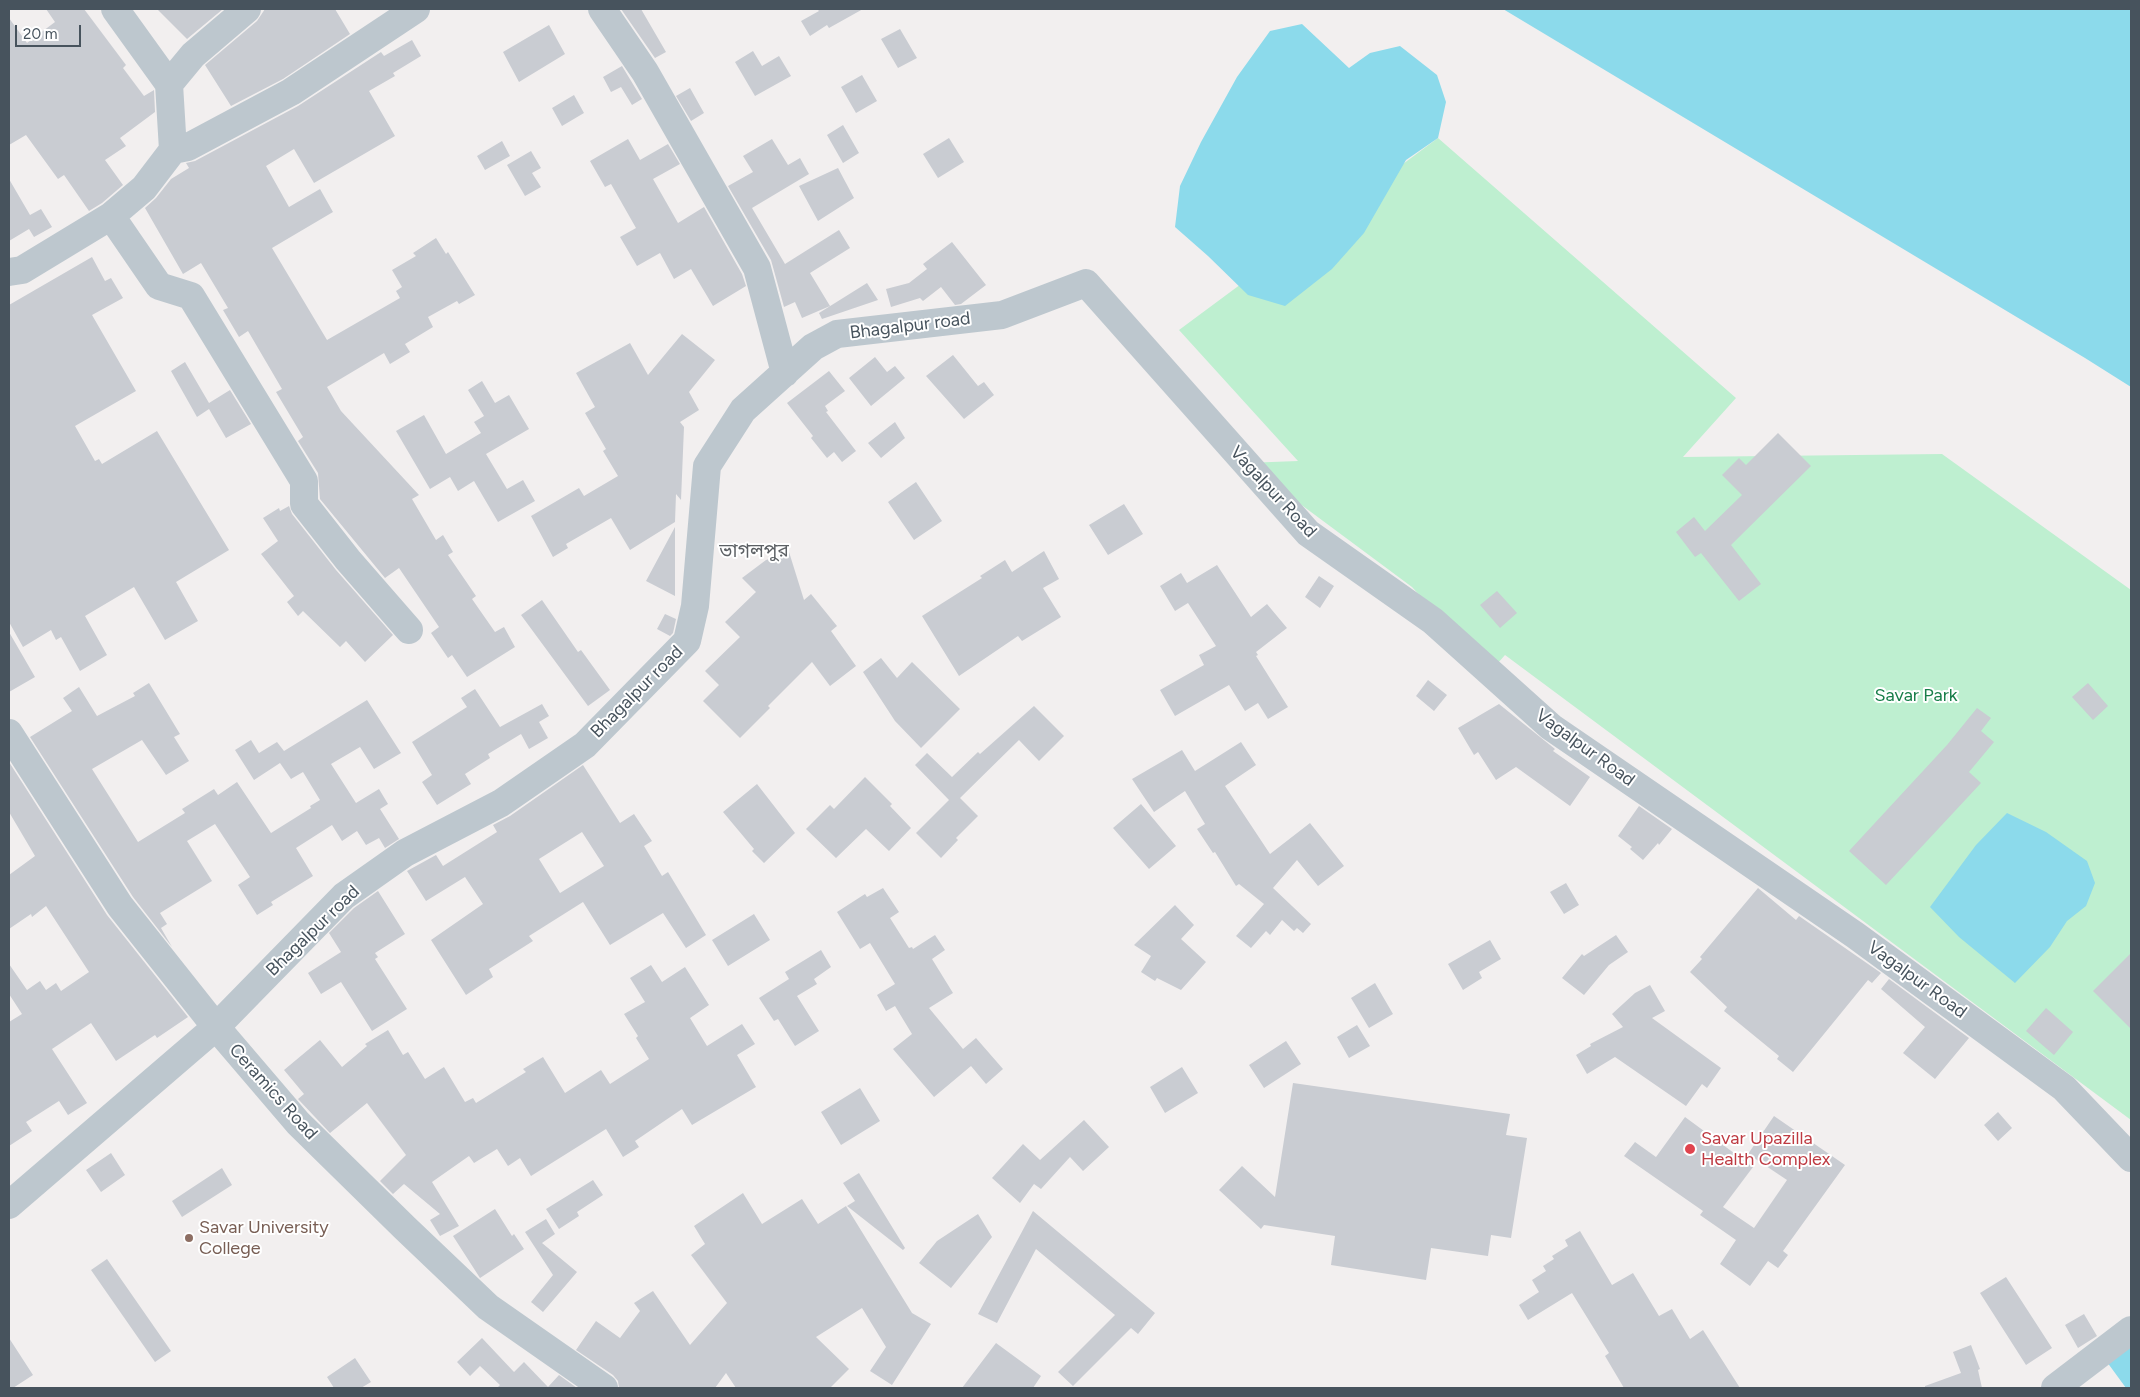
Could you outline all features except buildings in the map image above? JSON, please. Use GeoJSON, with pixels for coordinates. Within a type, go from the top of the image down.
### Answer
{"type":"FeatureCollection","features":[{"type":"Feature","properties":{"kind":"street"},"geometry":{"type":"LineString","coordinates":[[9,272],[22,270],[111,216],[144,188],[173,150],[170,84],[115,9]]}},
{"type":"Feature","properties":{"kind":"street"},"geometry":{"type":"LineString","coordinates":[[170,84],[193,55],[247,9]]}},
{"type":"Feature","properties":{"kind":"street"},"geometry":{"type":"LineString","coordinates":[[173,150],[188,147],[291,92],[416,9]]}},
{"type":"Feature","properties":{"kind":"street"},"geometry":{"type":"LineString","coordinates":[[602,9],[645,72],[757,268],[785,373]]}},
{"type":"Feature","properties":{"kind":"street"},"geometry":{"type":"LineString","coordinates":[[111,216],[159,286],[191,296],[304,481],[304,504],[348,560],[409,630]]}},
{"type":"Feature","properties":{"kind":"street","name":"Bhagalpur road"},"geometry":{"type":"LineString","coordinates":[[9,1205],[216,1027],[344,896],[405,852],[501,802],[585,744],[688,641],[695,606],[707,466],[743,410],[813,347],[837,334],[1002,315],[1086,284]]}},
{"type":"Feature","properties":{"kind":"street","name":"Vagalpur Road"},"geometry":{"type":"LineString","coordinates":[[1086,284],[1308,533],[1433,621],[1551,727],[1855,935],[2064,1088],[2131,1158]]}},
{"type":"Feature","properties":{"kind":"street","name":"Ceramics Road"},"geometry":{"type":"LineString","coordinates":[[9,733],[120,906],[216,1027],[298,1123],[398,1222],[488,1307],[604,1388]]}},
{"type":"Feature","properties":{"kind":"street"},"geometry":{"type":"LineString","coordinates":[[2055,1388],[2131,1330]]}},
{"type":"Feature","properties":{"kind":"green space","name":"Savar Park"},"geometry":{"type":"Polygon","coordinates":[[[1438,138],[1736,398],[1683,457],[1942,454],[2131,590],[2131,1120],[1505,655],[1490,672],[1412,587],[1245,463],[1298,461],[1179,330],[1438,138]]]}},
{"type":"Feature","properties":{"kind":"water"},"geometry":{"type":"Polygon","coordinates":[[[1503,9],[2131,9],[2131,387],[2085,358],[1503,9]]]}},
{"type":"Feature","properties":{"kind":"water"},"geometry":{"type":"Polygon","coordinates":[[[1302,24],[1349,68],[1370,53],[1400,46],[1437,75],[1446,102],[1438,138],[1406,160],[1364,233],[1332,269],[1285,306],[1248,295],[1175,227],[1180,186],[1201,142],[1237,77],[1270,31],[1302,24]]]}},
{"type":"Feature","properties":{"kind":"water"},"geometry":{"type":"Polygon","coordinates":[[[2007,813],[2046,832],[2087,861],[2095,883],[2086,906],[2067,921],[2050,947],[2015,983],[1959,937],[1930,907],[1976,845],[2007,813]]]}},
{"type":"Feature","properties":{"kind":"water"},"geometry":{"type":"Polygon","coordinates":[[[2131,1344],[2131,1388],[2126,1388],[2107,1362],[2131,1344]]]}},
{"type":"Feature","properties":{"kind":"place","name":"Savar Upazilla Health Complex"},"geometry":{"type":"Point","coordinates":[1690,1149]}},
{"type":"Feature","properties":{"kind":"place","name":"Savar University College"},"geometry":{"type":"Point","coordinates":[189,1238]}},
{"type":"Feature","properties":{"kind":"district","name":"ভাগলপুর"},"geometry":{"type":"Point","coordinates":[754,551]}}]}
